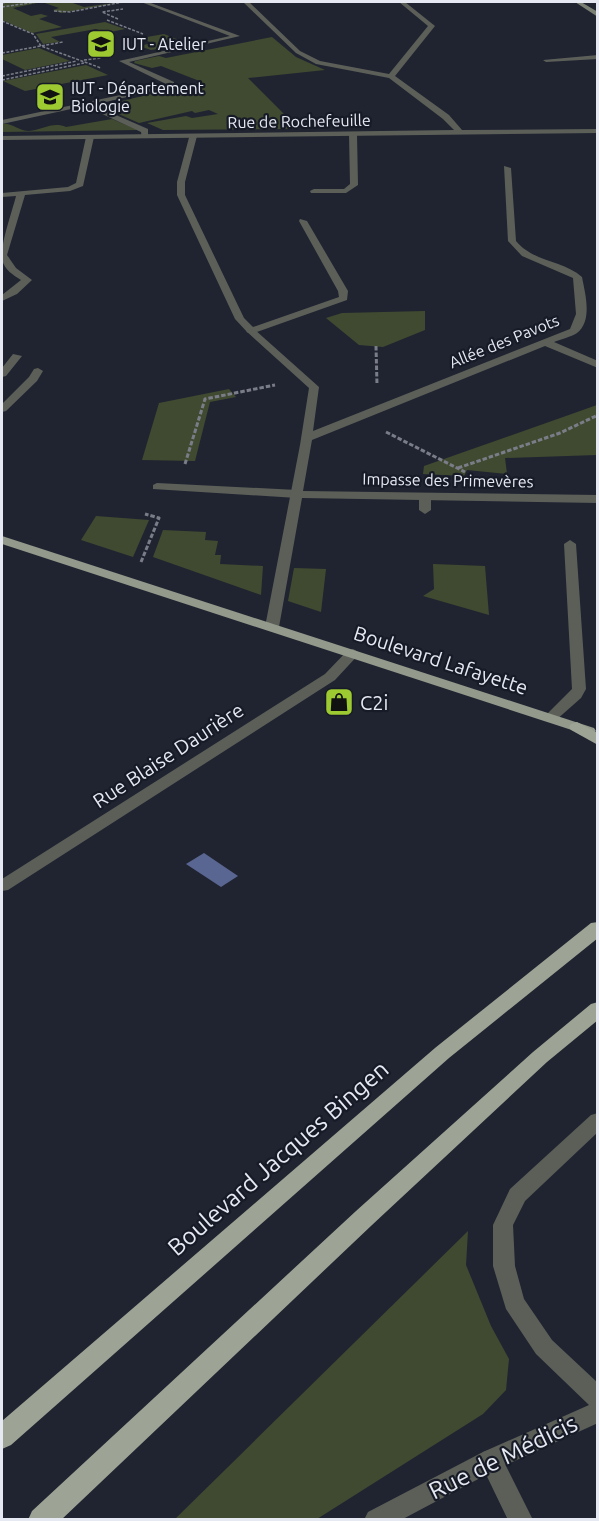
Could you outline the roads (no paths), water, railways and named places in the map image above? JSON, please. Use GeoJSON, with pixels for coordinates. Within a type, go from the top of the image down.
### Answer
{"type":"FeatureCollection","features":[{"type":"Feature","properties":{"kind":"highway"},"geometry":{"type":"LineString","coordinates":[[577,727],[597,740]]}},
{"type":"Feature","properties":{"kind":"highway","name":"Boulevard Jacques Bingen"},"geometry":{"type":"LineString","coordinates":[[2,1437],[442,1053],[597,928]]}},
{"type":"Feature","properties":{"kind":"highway"},"geometry":{"type":"LineString","coordinates":[[41,1520],[408,1177],[540,1057],[597,1009]]}},
{"type":"Feature","properties":{"kind":"highway"},"geometry":{"type":"LineString","coordinates":[[56,1520],[94,1469]]}},
{"type":"Feature","properties":{"kind":"main road"},"geometry":{"type":"LineString","coordinates":[[578,2],[597,15]]}},
{"type":"Feature","properties":{"kind":"main road","name":"Boulevard Lafayette"},"geometry":{"type":"LineString","coordinates":[[2,540],[577,727],[597,731]]}},
{"type":"Feature","properties":{"kind":"street"},"geometry":{"type":"LineString","coordinates":[[2,122],[171,86],[172,83],[122,61],[237,36],[144,2]]}},
{"type":"Feature","properties":{"kind":"street"},"geometry":{"type":"LineString","coordinates":[[246,2],[298,52],[318,63],[392,75],[446,117],[460,133]]}},
{"type":"Feature","properties":{"kind":"street"},"geometry":{"type":"LineString","coordinates":[[392,75],[432,26],[402,2]]}},
{"type":"Feature","properties":{"kind":"street"},"geometry":{"type":"LineString","coordinates":[[546,60],[597,57]]}},
{"type":"Feature","properties":{"kind":"street"},"geometry":{"type":"LineString","coordinates":[[86,104],[145,131],[145,136]]}},
{"type":"Feature","properties":{"kind":"street","name":"Rue de Rochefeuille"},"geometry":{"type":"LineString","coordinates":[[2,138],[597,131]]}},
{"type":"Feature","properties":{"kind":"street"},"geometry":{"type":"LineString","coordinates":[[314,191],[346,191],[354,185],[353,134]]}},
{"type":"Feature","properties":{"kind":"street"},"geometry":{"type":"LineString","coordinates":[[2,195],[70,189],[80,184],[90,136]]}},
{"type":"Feature","properties":{"kind":"street"},"geometry":{"type":"LineString","coordinates":[[193,136],[181,182],[181,195],[240,319],[314,387],[307,438],[272,627]]}},
{"type":"Feature","properties":{"kind":"street","name":"Allée des Pavots"},"geometry":{"type":"LineString","coordinates":[[307,438],[579,327],[582,319],[578,280],[572,273],[516,249],[512,241],[507,168]]}},
{"type":"Feature","properties":{"kind":"street"},"geometry":{"type":"LineString","coordinates":[[2,298],[14,292],[27,280],[12,270],[3,255],[4,243],[21,195]]}},
{"type":"Feature","properties":{"kind":"street"},"geometry":{"type":"LineString","coordinates":[[251,331],[344,298],[343,291],[303,221]]}},
{"type":"Feature","properties":{"kind":"street"},"geometry":{"type":"LineString","coordinates":[[545,342],[597,365]]}},
{"type":"Feature","properties":{"kind":"street"},"geometry":{"type":"LineString","coordinates":[[2,374],[17,356]]}},
{"type":"Feature","properties":{"kind":"street"},"geometry":{"type":"LineString","coordinates":[[2,409],[33,379],[38,370]]}},
{"type":"Feature","properties":{"kind":"street","name":"Impasse des Primevères"},"geometry":{"type":"LineString","coordinates":[[157,487],[425,503],[597,499]]}},
{"type":"Feature","properties":{"kind":"street"},"geometry":{"type":"LineString","coordinates":[[550,718],[576,695],[579,689],[570,544]]}},
{"type":"Feature","properties":{"kind":"street","name":"Rue Blaise Daurière"},"geometry":{"type":"LineString","coordinates":[[2,886],[330,677],[353,654]]}},
{"type":"Feature","properties":{"kind":"street","name":"Rue de Médicis"},"geometry":{"type":"LineString","coordinates":[[597,1120],[517,1195],[503,1225],[504,1266],[514,1302],[544,1347],[597,1398]]}},
{"type":"Feature","properties":{"kind":"street","name":"Rue de Médicis"},"geometry":{"type":"LineString","coordinates":[[376,1520],[491,1461],[597,1412]]}},
{"type":"Feature","properties":{"kind":"street"},"geometry":{"type":"LineString","coordinates":[[491,1461],[520,1520]]}},
{"type":"Feature","properties":{"kind":"water"},"geometry":{"type":"Polygon","coordinates":[[[204,853],[238,876],[221,887],[186,864],[204,853]]]}},
{"type":"Feature","properties":{"kind":"place","name":"IUT - Atelier"},"geometry":{"type":"Point","coordinates":[101,44]}},
{"type":"Feature","properties":{"kind":"place","name":"IUT - Département Biologie"},"geometry":{"type":"Point","coordinates":[50,97]}},
{"type":"Feature","properties":{"kind":"place","name":"C2i"},"geometry":{"type":"Point","coordinates":[339,702]}}]}
